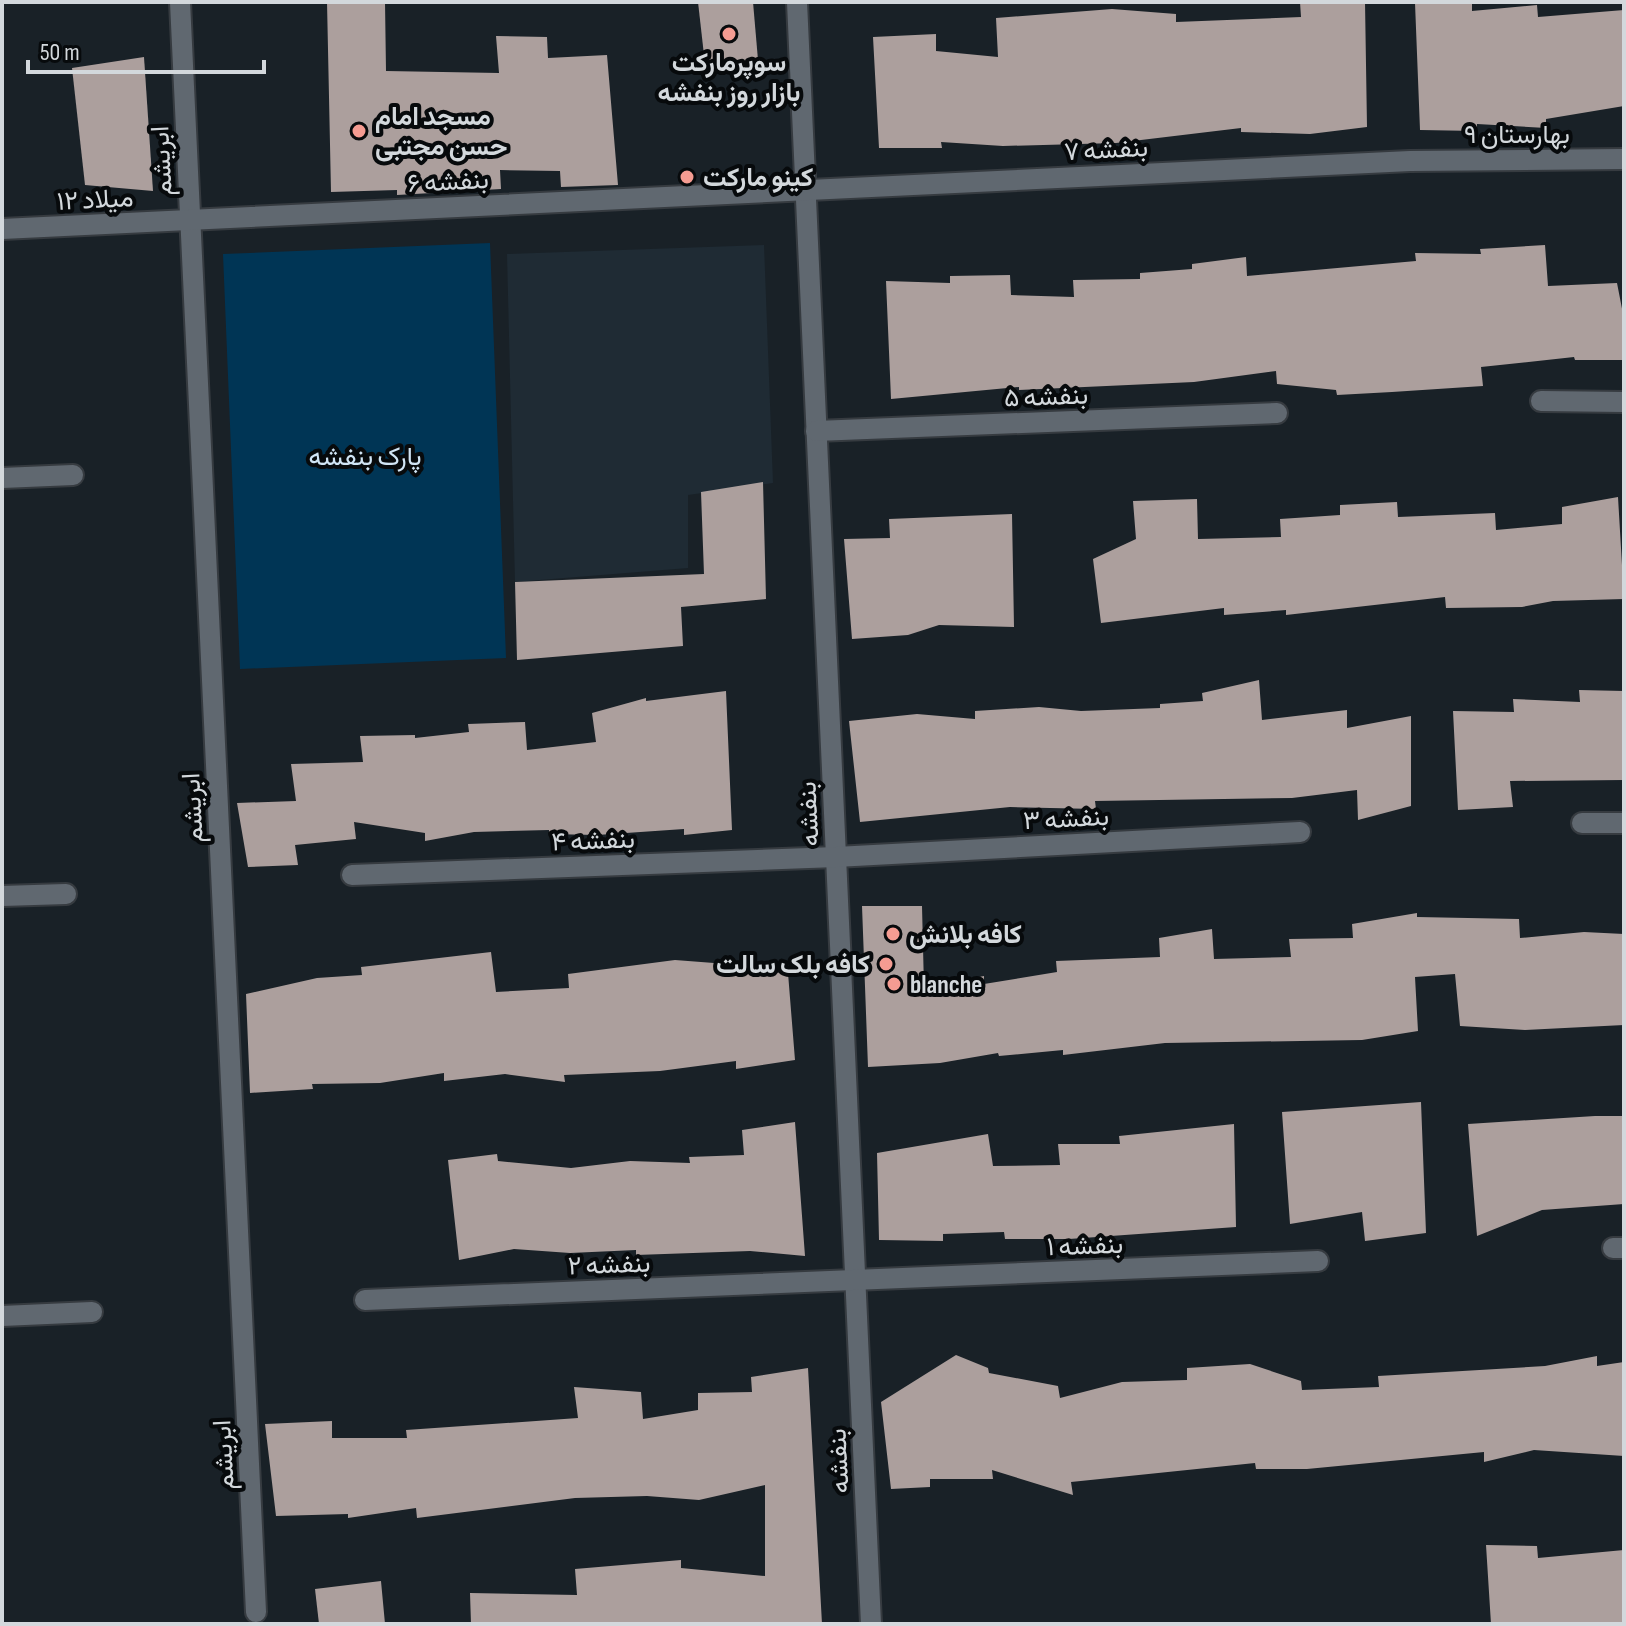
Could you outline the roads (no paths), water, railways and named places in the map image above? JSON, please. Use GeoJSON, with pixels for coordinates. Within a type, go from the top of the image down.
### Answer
{"type":"FeatureCollection","features":[{"type":"Feature","properties":{"kind":"street","name":"ابریشم"},"geometry":{"type":"LineString","coordinates":[[180,2],[256,1612]]}},
{"type":"Feature","properties":{"kind":"street","name":"بنفشه"},"geometry":{"type":"LineString","coordinates":[[797,2],[871,1624]]}},
{"type":"Feature","properties":{"kind":"street","name":"بهارستان ۹"},"geometry":{"type":"LineString","coordinates":[[1410,161],[1624,159]]}},
{"type":"Feature","properties":{"kind":"street","name":"بنفشه ۷"},"geometry":{"type":"LineString","coordinates":[[805,190],[1410,161]]}},
{"type":"Feature","properties":{"kind":"street","name":"بنفشه ۶"},"geometry":{"type":"LineString","coordinates":[[190,220],[805,190]]}},
{"type":"Feature","properties":{"kind":"street","name":"میلاد ۱۲"},"geometry":{"type":"LineString","coordinates":[[2,229],[190,220]]}},
{"type":"Feature","properties":{"kind":"street"},"geometry":{"type":"LineString","coordinates":[[1541,401],[1624,402]]}},
{"type":"Feature","properties":{"kind":"street","name":"بنفشه ۵"},"geometry":{"type":"LineString","coordinates":[[816,431],[1277,413]]}},
{"type":"Feature","properties":{"kind":"street"},"geometry":{"type":"LineString","coordinates":[[2,478],[73,475]]}},
{"type":"Feature","properties":{"kind":"street"},"geometry":{"type":"LineString","coordinates":[[1582,823],[1624,823]]}},
{"type":"Feature","properties":{"kind":"street","name":"بنفشه ۳"},"geometry":{"type":"LineString","coordinates":[[836,857],[1300,832]]}},
{"type":"Feature","properties":{"kind":"street","name":"بنفشه ۴"},"geometry":{"type":"LineString","coordinates":[[352,875],[836,857]]}},
{"type":"Feature","properties":{"kind":"street"},"geometry":{"type":"LineString","coordinates":[[2,896],[66,894]]}},
{"type":"Feature","properties":{"kind":"street","name":"بنفشه ۱"},"geometry":{"type":"LineString","coordinates":[[856,1281],[1318,1261]]}},
{"type":"Feature","properties":{"kind":"street","name":"بنفشه ۲"},"geometry":{"type":"LineString","coordinates":[[365,1300],[856,1281]]}},
{"type":"Feature","properties":{"kind":"street"},"geometry":{"type":"LineString","coordinates":[[2,1316],[92,1312]]}},
{"type":"Feature","properties":{"kind":"place","name":"سوپرمارکت بازار روز بنفشه"},"geometry":{"type":"Point","coordinates":[729,34]}},
{"type":"Feature","properties":{"kind":"place","name":"مسجد امام حسن مجتبی"},"geometry":{"type":"Point","coordinates":[359,131]}},
{"type":"Feature","properties":{"kind":"place","name":"کینو مارکت"},"geometry":{"type":"Point","coordinates":[687,177]}},
{"type":"Feature","properties":{"kind":"place","name":"کافه بلانش"},"geometry":{"type":"Point","coordinates":[893,934]}},
{"type":"Feature","properties":{"kind":"place","name":"کافه بلک سالت"},"geometry":{"type":"Point","coordinates":[886,964]}},
{"type":"Feature","properties":{"kind":"place","name":"blanche"},"geometry":{"type":"Point","coordinates":[894,984]}},
{"type":"Feature","properties":{"kind":"park label","name":"پارک بنفشه"},"geometry":{"type":"Point","coordinates":[365,456]}}]}
